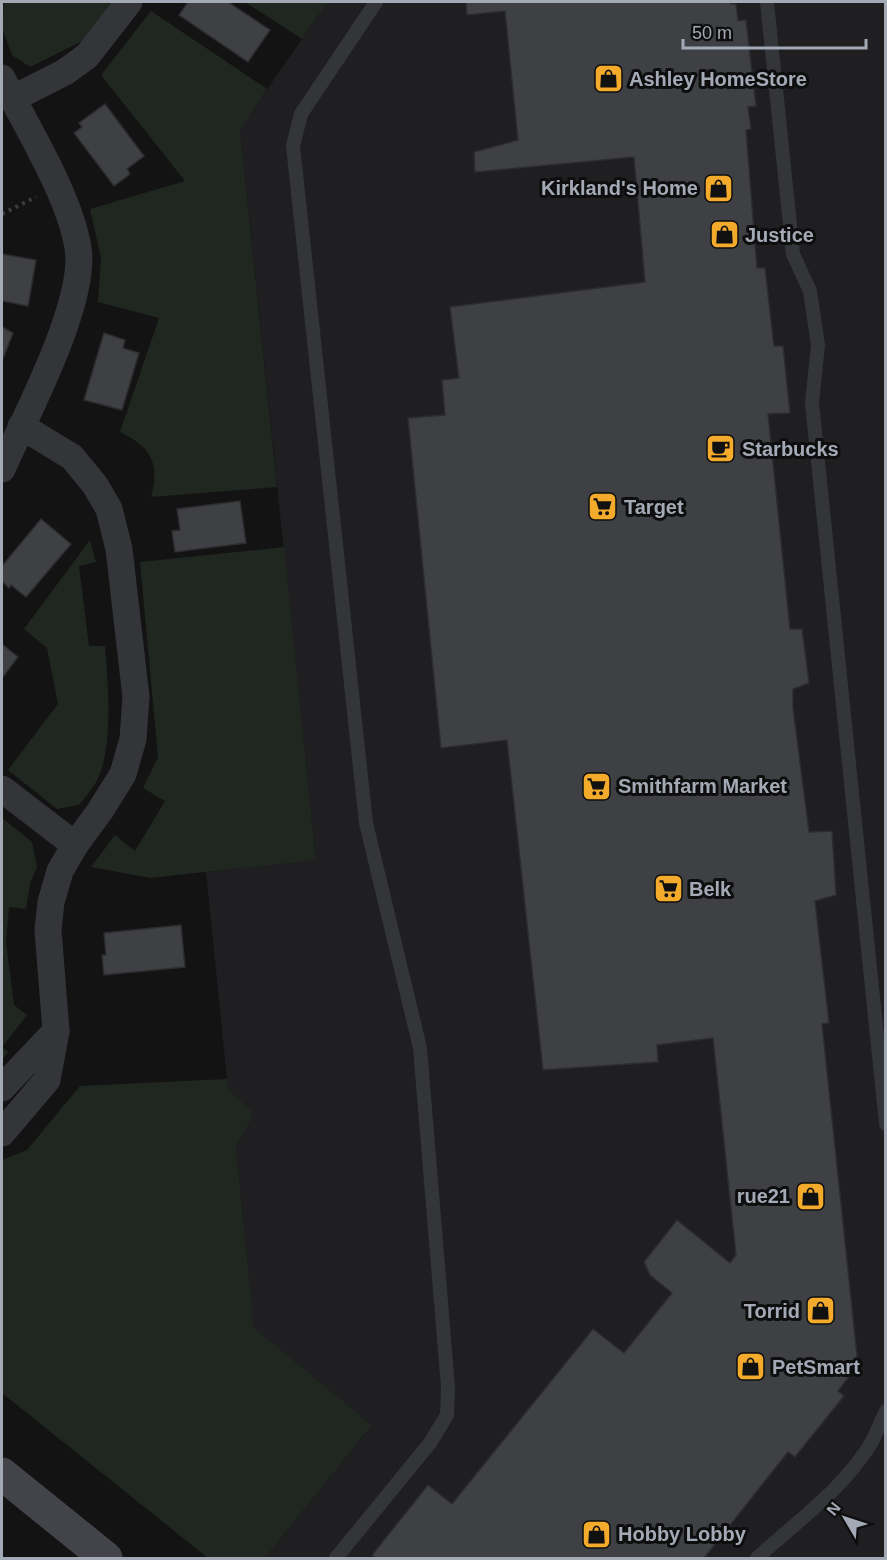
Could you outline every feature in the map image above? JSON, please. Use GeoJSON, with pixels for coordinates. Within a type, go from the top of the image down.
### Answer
{"type":"FeatureCollection","features":[{"type":"Feature","properties":{"kind":"main road"},"geometry":{"type":"LineString","coordinates":[[5,1484],[106,1558]]}},
{"type":"Feature","properties":{"kind":"street"},"geometry":{"type":"LineString","coordinates":[[2,469],[69,318],[76,284],[79,250],[70,214],[7,88],[65,72],[87,56],[129,2]]}},
{"type":"Feature","properties":{"kind":"street"},"geometry":{"type":"LineString","coordinates":[[2,1134],[47,1080],[56,1031],[48,930],[51,903],[60,871],[123,774],[133,739],[136,697],[119,549],[109,509],[72,457],[21,426]]}},
{"type":"Feature","properties":{"kind":"street"},"geometry":{"type":"LineString","coordinates":[[2,789],[75,845]]}},
{"type":"Feature","properties":{"kind":"street"},"geometry":{"type":"LineString","coordinates":[[6,1083],[56,1031]]}},
{"type":"Feature","properties":{"kind":"lane"},"geometry":{"type":"LineString","coordinates":[[336,1558],[430,1443],[447,1416],[448,1406],[420,1048],[366,823],[293,146],[301,114],[376,2]]}},
{"type":"Feature","properties":{"kind":"lane"},"geometry":{"type":"LineString","coordinates":[[767,2],[793,254],[810,291],[818,345],[812,403],[885,1124]]}},
{"type":"Feature","properties":{"kind":"lane"},"geometry":{"type":"LineString","coordinates":[[6,1083],[34,1096]]}},
{"type":"Feature","properties":{"kind":"lane"},"geometry":{"type":"LineString","coordinates":[[758,1558],[805,1518],[848,1473],[870,1444],[885,1411]]}},
{"type":"Feature","properties":{"kind":"path"},"geometry":{"type":"LineString","coordinates":[[2,214],[56,186]]}},
{"type":"Feature","properties":{"kind":"shaded area"},"geometry":{"type":"Polygon","coordinates":[[[4,2],[112,2],[84,40],[30,67],[12,55],[2,28],[4,2]]]}},
{"type":"Feature","properties":{"kind":"shaded area"},"geometry":{"type":"Polygon","coordinates":[[[245,2],[328,2],[302,39],[245,2]]]}},
{"type":"Feature","properties":{"kind":"shaded area","name":"Smithfarm Market"},"geometry":{"type":"Polygon","coordinates":[[[328,2],[885,2],[885,1558],[265,1558],[372,1425],[254,1329],[236,1147],[251,1120],[251,1112],[228,1089],[206,872],[316,859],[240,128],[328,2]]]}},
{"type":"Feature","properties":{"kind":"shaded area"},"geometry":{"type":"Polygon","coordinates":[[[151,11],[267,89],[240,129],[277,487],[151,497],[154,475],[150,457],[139,444],[120,432],[159,318],[98,302],[101,258],[90,209],[185,181],[101,75],[151,11]]]}},
{"type":"Feature","properties":{"kind":"shaded area"},"geometry":{"type":"Polygon","coordinates":[[[90,540],[96,562],[79,566],[89,646],[105,646],[108,734],[102,768],[90,791],[79,805],[57,809],[8,770],[58,704],[47,648],[24,629],[90,540]]]}},
{"type":"Feature","properties":{"kind":"shaded area"},"geometry":{"type":"Polygon","coordinates":[[[284,547],[316,860],[150,878],[91,867],[115,835],[135,851],[165,801],[143,788],[158,757],[140,562],[284,547]]]}},
{"type":"Feature","properties":{"kind":"shaded area"},"geometry":{"type":"Polygon","coordinates":[[[2,818],[32,842],[37,867],[30,884],[26,909],[9,907],[6,942],[14,1005],[27,1015],[2,1047],[2,818]]]}},
{"type":"Feature","properties":{"kind":"shaded area"},"geometry":{"type":"Polygon","coordinates":[[[2,1047],[8,1052],[2,1060],[2,1047]]]}},
{"type":"Feature","properties":{"kind":"shaded area"},"geometry":{"type":"Polygon","coordinates":[[[227,1079],[228,1089],[251,1111],[251,1120],[236,1147],[254,1328],[372,1425],[265,1558],[208,1558],[2,1393],[2,1160],[27,1150],[80,1086],[227,1079]]]}},
{"type":"Feature","properties":{"kind":"building"},"geometry":{"type":"Polygon","coordinates":[[[188,2],[228,2],[270,30],[248,62],[179,15],[188,2]]]}},
{"type":"Feature","properties":{"kind":"building"},"geometry":{"type":"Polygon","coordinates":[[[466,2],[730,2],[736,4],[738,21],[746,20],[756,106],[748,107],[751,129],[746,130],[757,268],[765,268],[774,346],[783,346],[790,413],[768,414],[790,629],[802,629],[809,683],[793,689],[793,708],[809,832],[832,831],[836,895],[815,901],[829,1023],[822,1024],[858,1365],[838,1391],[844,1396],[795,1457],[788,1452],[704,1558],[376,1558],[372,1555],[428,1485],[452,1504],[593,1329],[624,1353],[672,1293],[650,1275],[644,1262],[677,1220],[730,1263],[736,1255],[713,1038],[657,1045],[658,1062],[543,1070],[507,740],[441,748],[408,418],[445,415],[442,380],[459,378],[450,307],[645,282],[634,157],[475,172],[474,152],[518,140],[505,11],[467,15],[466,2]]]}},
{"type":"Feature","properties":{"kind":"building"},"geometry":{"type":"Polygon","coordinates":[[[105,104],[144,156],[127,169],[130,174],[114,186],[74,133],[82,127],[79,123],[105,104]]]}},
{"type":"Feature","properties":{"kind":"building"},"geometry":{"type":"Polygon","coordinates":[[[2,254],[36,260],[28,306],[2,301],[2,254]]]}},
{"type":"Feature","properties":{"kind":"building"},"geometry":{"type":"Polygon","coordinates":[[[2,327],[13,333],[2,361],[2,327]]]}},
{"type":"Feature","properties":{"kind":"building"},"geometry":{"type":"Polygon","coordinates":[[[104,333],[125,340],[123,348],[139,353],[122,410],[84,400],[104,333]]]}},
{"type":"Feature","properties":{"kind":"building"},"geometry":{"type":"Polygon","coordinates":[[[240,501],[246,543],[175,552],[172,531],[180,530],[177,509],[240,501]]]}},
{"type":"Feature","properties":{"kind":"building"},"geometry":{"type":"Polygon","coordinates":[[[41,519],[71,544],[26,597],[11,585],[9,588],[2,581],[2,566],[41,519]]]}},
{"type":"Feature","properties":{"kind":"building"},"geometry":{"type":"Polygon","coordinates":[[[2,644],[18,657],[2,678],[2,644]]]}},
{"type":"Feature","properties":{"kind":"building"},"geometry":{"type":"Polygon","coordinates":[[[181,925],[185,967],[104,975],[102,955],[106,955],[104,933],[181,925]]]}},
{"type":"Feature","properties":{"kind":"place","name":"Ashley HomeStore"},"geometry":{"type":"Point","coordinates":[608,79]}},
{"type":"Feature","properties":{"kind":"place","name":"Kirkland's Home"},"geometry":{"type":"Point","coordinates":[719,188]}},
{"type":"Feature","properties":{"kind":"place","name":"Justice"},"geometry":{"type":"Point","coordinates":[724,235]}},
{"type":"Feature","properties":{"kind":"place","name":"Starbucks"},"geometry":{"type":"Point","coordinates":[721,449]}},
{"type":"Feature","properties":{"kind":"place","name":"Target"},"geometry":{"type":"Point","coordinates":[603,507]}},
{"type":"Feature","properties":{"kind":"place","name":"Smithfarm Market"},"geometry":{"type":"Point","coordinates":[597,786]}},
{"type":"Feature","properties":{"kind":"place","name":"Belk"},"geometry":{"type":"Point","coordinates":[668,889]}},
{"type":"Feature","properties":{"kind":"place","name":"rue21"},"geometry":{"type":"Point","coordinates":[811,1196]}},
{"type":"Feature","properties":{"kind":"place","name":"Torrid"},"geometry":{"type":"Point","coordinates":[821,1311]}},
{"type":"Feature","properties":{"kind":"place","name":"PetSmart"},"geometry":{"type":"Point","coordinates":[751,1367]}},
{"type":"Feature","properties":{"kind":"place","name":"Hobby Lobby"},"geometry":{"type":"Point","coordinates":[597,1534]}}]}
